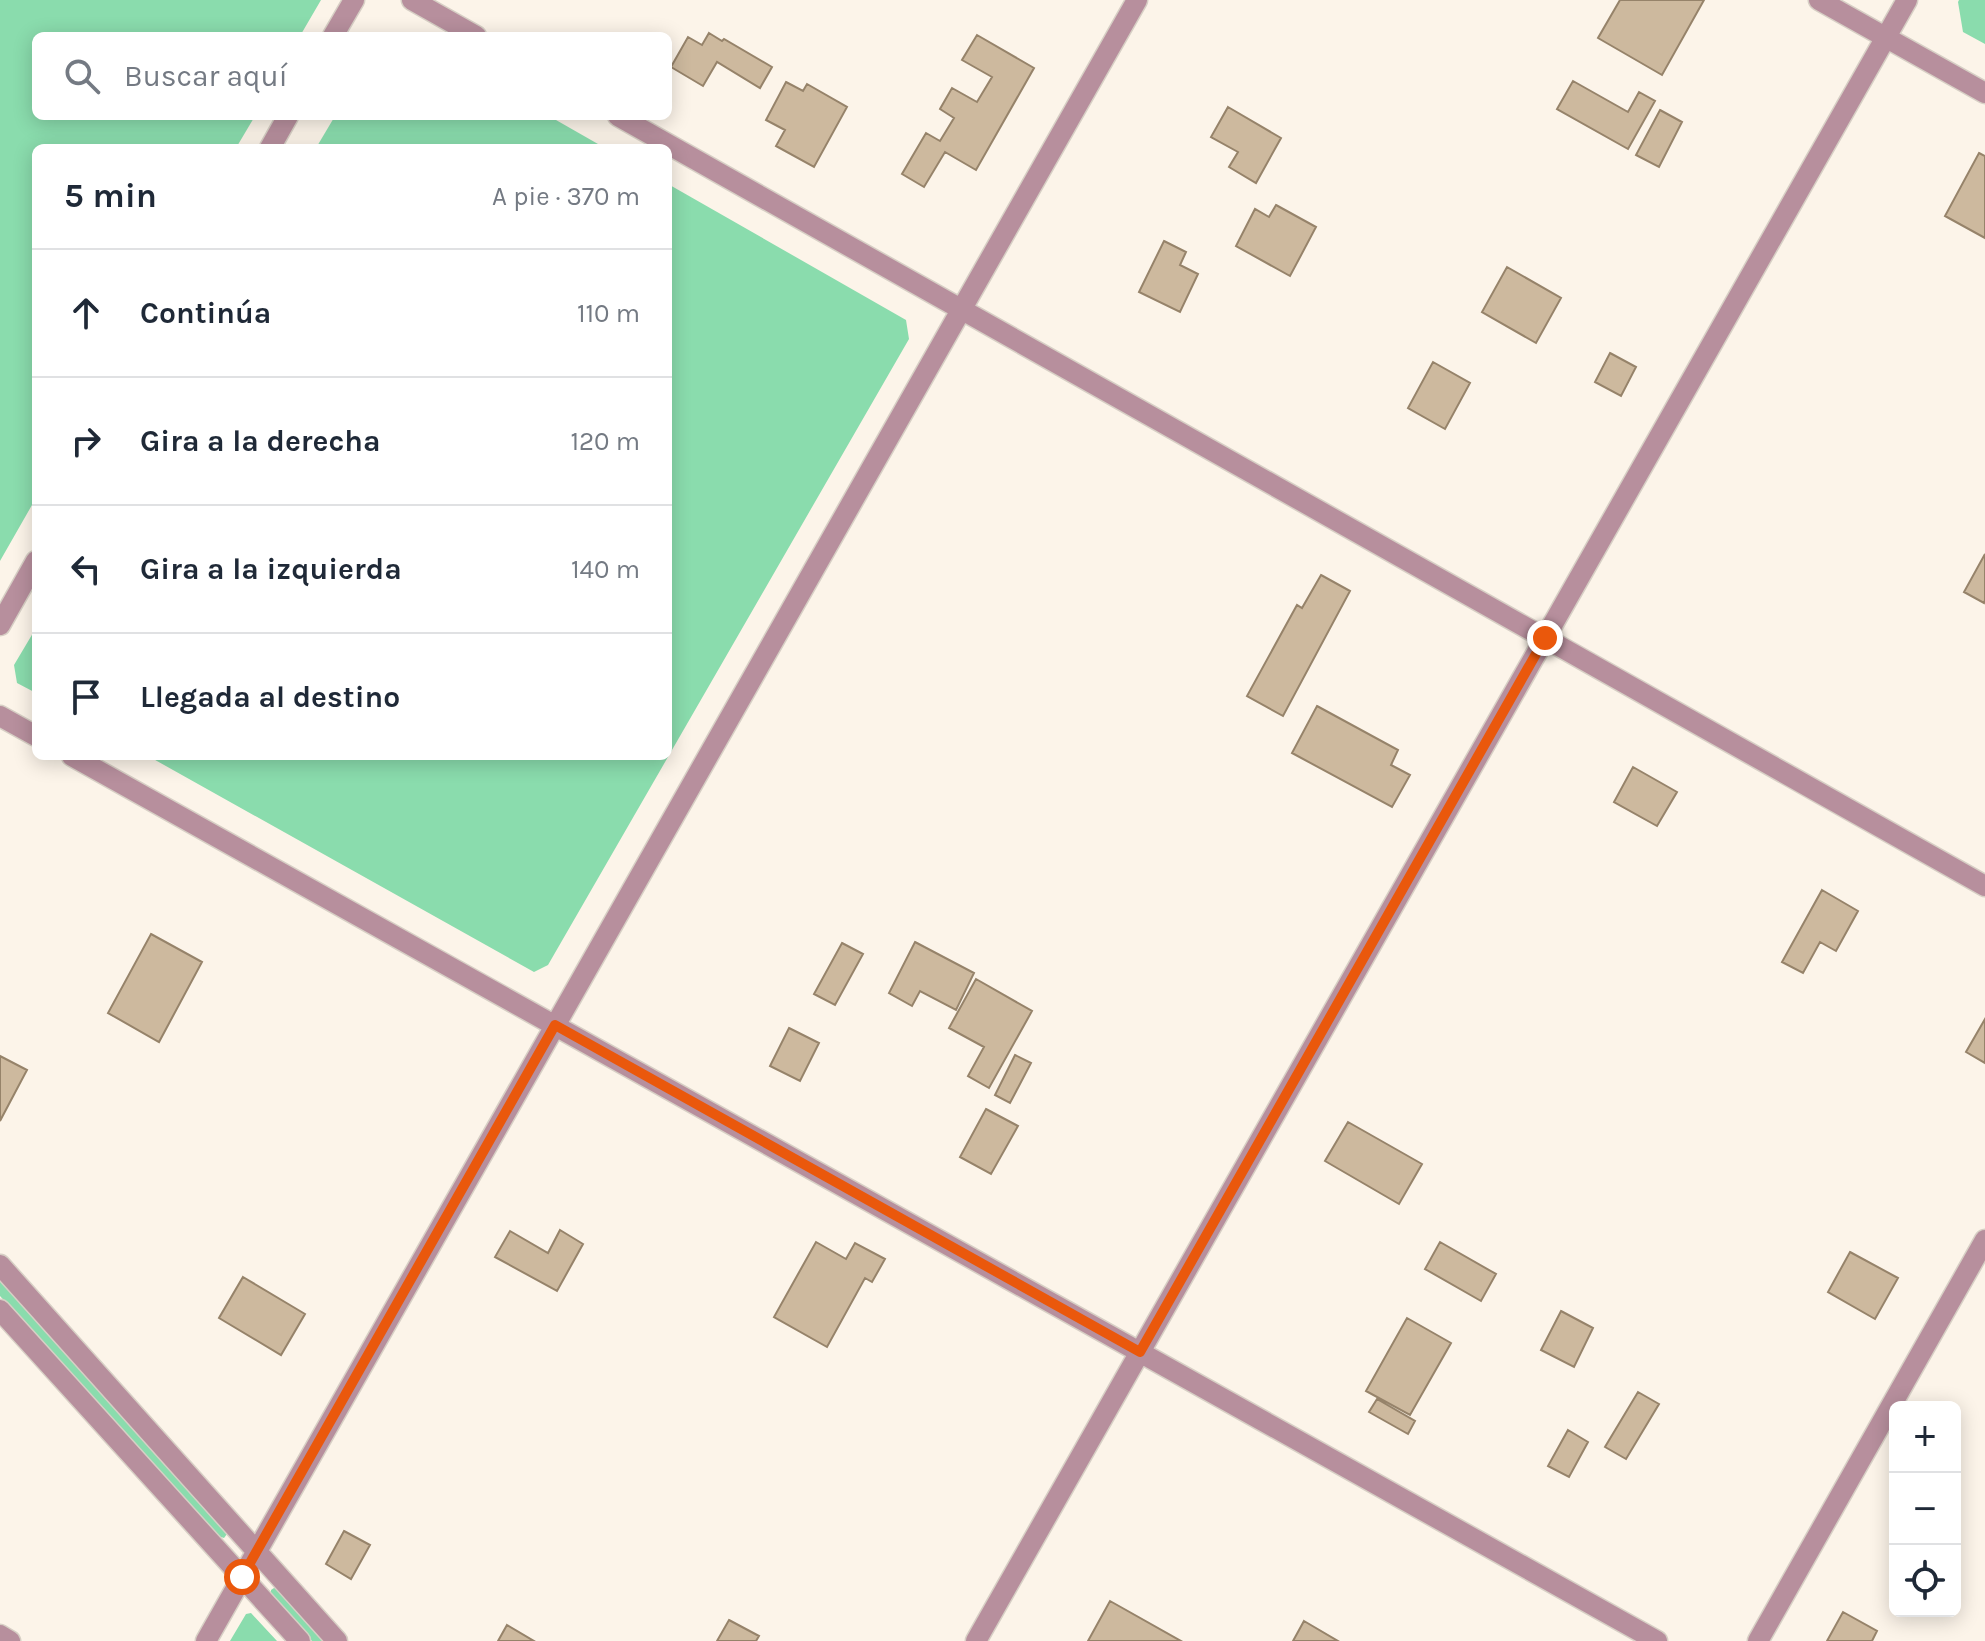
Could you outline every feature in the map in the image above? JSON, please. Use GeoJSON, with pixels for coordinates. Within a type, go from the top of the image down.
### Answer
{"type":"FeatureCollection","features":[{"type":"Feature","properties":{"kind":"street"},"geometry":{"type":"LineString","coordinates":[[335,32],[354,0]]}},
{"type":"Feature","properties":{"kind":"street"},"geometry":{"type":"LineString","coordinates":[[412,0],[469,32]]}},
{"type":"Feature","properties":{"kind":"street"},"geometry":{"type":"LineString","coordinates":[[206,1641],[1137,0]]}},
{"type":"Feature","properties":{"kind":"street"},"geometry":{"type":"LineString","coordinates":[[1819,0],[1985,93]]}},
{"type":"Feature","properties":{"kind":"street"},"geometry":{"type":"LineString","coordinates":[[976,1641],[1907,0]]}},
{"type":"Feature","properties":{"kind":"street"},"geometry":{"type":"LineString","coordinates":[[272,144],[286,120]]}},
{"type":"Feature","properties":{"kind":"street"},"geometry":{"type":"LineString","coordinates":[[625,120],[668,144]]}},
{"type":"Feature","properties":{"kind":"street"},"geometry":{"type":"LineString","coordinates":[[672,146],[1985,886]]}},
{"type":"Feature","properties":{"kind":"street"},"geometry":{"type":"LineString","coordinates":[[0,625],[32,568]]}},
{"type":"Feature","properties":{"kind":"street"},"geometry":{"type":"LineString","coordinates":[[0,716],[32,734]]}},
{"type":"Feature","properties":{"kind":"street"},"geometry":{"type":"LineString","coordinates":[[79,760],[1657,1641]]}},
{"type":"Feature","properties":{"kind":"street"},"geometry":{"type":"LineString","coordinates":[[1758,1641],[1985,1240]]}},
{"type":"Feature","properties":{"kind":"street"},"geometry":{"type":"LineString","coordinates":[[0,1265],[337,1641]]}},
{"type":"Feature","properties":{"kind":"street"},"geometry":{"type":"LineString","coordinates":[[0,1310],[300,1641]]}},
{"type":"Feature","properties":{"kind":"street"},"geometry":{"type":"LineString","coordinates":[[0,1635],[10,1641]]}},
{"type":"Feature","properties":{"kind":"green space"},"geometry":{"type":"Polygon","coordinates":[[[0,0],[321,0],[302,32],[32,32],[32,120],[253,120],[238,144],[32,144],[32,505],[0,561],[0,0]]]}},
{"type":"Feature","properties":{"kind":"green space"},"geometry":{"type":"Polygon","coordinates":[[[1959,0],[1985,0],[1985,44],[1963,32],[1959,0]]]}},
{"type":"Feature","properties":{"kind":"green space"},"geometry":{"type":"Polygon","coordinates":[[[333,120],[556,120],[598,144],[318,144],[333,120]]]}},
{"type":"Feature","properties":{"kind":"green space"},"geometry":{"type":"Polygon","coordinates":[[[672,186],[906,320],[909,339],[672,750],[672,186]]]}},
{"type":"Feature","properties":{"kind":"green space"},"geometry":{"type":"Polygon","coordinates":[[[32,635],[32,691],[17,683],[14,665],[32,635]]]}},
{"type":"Feature","properties":{"kind":"green space"},"geometry":{"type":"Polygon","coordinates":[[[155,760],[666,760],[548,965],[534,972],[155,760]]]}},
{"type":"Feature","properties":{"kind":"green space"},"geometry":{"type":"Polygon","coordinates":[[[0,1277],[225,1527],[227,1534],[224,1538],[215,1535],[0,1296],[0,1277]]]}},
{"type":"Feature","properties":{"kind":"green space"},"geometry":{"type":"Polygon","coordinates":[[[274,1588],[280,1589],[326,1641],[312,1641],[271,1596],[274,1588]]]}},
{"type":"Feature","properties":{"kind":"green space"},"geometry":{"type":"Polygon","coordinates":[[[251,1613],[277,1641],[230,1641],[246,1614],[251,1613]]]}},
{"type":"Feature","properties":{"kind":"building"},"geometry":{"type":"Polygon","coordinates":[[[1620,0],[1704,0],[1662,75],[1598,38],[1620,0]]]}},
{"type":"Feature","properties":{"kind":"building"},"geometry":{"type":"Polygon","coordinates":[[[709,33],[772,67],[760,88],[717,62],[703,86],[672,68],[688,37],[702,45],[709,33]]]}},
{"type":"Feature","properties":{"kind":"building"},"geometry":{"type":"Polygon","coordinates":[[[977,35],[1034,68],[976,170],[945,152],[924,187],[902,174],[926,133],[940,141],[954,118],[940,109],[952,88],[977,102],[992,77],[962,60],[977,35]]]}},
{"type":"Feature","properties":{"kind":"building"},"geometry":{"type":"Polygon","coordinates":[[[1573,81],[1628,112],[1639,92],[1655,101],[1628,149],[1557,109],[1573,81]]]}},
{"type":"Feature","properties":{"kind":"building"},"geometry":{"type":"Polygon","coordinates":[[[786,82],[803,91],[807,84],[847,107],[814,167],[776,146],[785,130],[766,120],[786,82]]]}},
{"type":"Feature","properties":{"kind":"building"},"geometry":{"type":"Polygon","coordinates":[[[1228,107],[1281,138],[1256,183],[1229,167],[1238,152],[1211,137],[1228,107]]]}},
{"type":"Feature","properties":{"kind":"building"},"geometry":{"type":"Polygon","coordinates":[[[1660,110],[1682,122],[1659,167],[1636,155],[1660,110]]]}},
{"type":"Feature","properties":{"kind":"building"},"geometry":{"type":"Polygon","coordinates":[[[1979,153],[1985,156],[1985,238],[1945,216],[1979,153]]]}},
{"type":"Feature","properties":{"kind":"building"},"geometry":{"type":"Polygon","coordinates":[[[1276,205],[1316,227],[1290,276],[1236,246],[1255,209],[1269,217],[1276,205]]]}},
{"type":"Feature","properties":{"kind":"building"},"geometry":{"type":"Polygon","coordinates":[[[1164,241],[1186,252],[1180,265],[1198,274],[1180,312],[1139,292],[1164,241]]]}},
{"type":"Feature","properties":{"kind":"building"},"geometry":{"type":"Polygon","coordinates":[[[1507,267],[1561,298],[1536,343],[1482,312],[1507,267]]]}},
{"type":"Feature","properties":{"kind":"building"},"geometry":{"type":"Polygon","coordinates":[[[1610,353],[1636,367],[1621,396],[1595,382],[1610,353]]]}},
{"type":"Feature","properties":{"kind":"building"},"geometry":{"type":"Polygon","coordinates":[[[1433,362],[1470,383],[1445,429],[1408,408],[1433,362]]]}},
{"type":"Feature","properties":{"kind":"building"},"geometry":{"type":"Polygon","coordinates":[[[1985,554],[1985,600],[1984,603],[1964,592],[1985,554]]]}},
{"type":"Feature","properties":{"kind":"building"},"geometry":{"type":"Polygon","coordinates":[[[1321,575],[1350,591],[1283,716],[1247,696],[1297,605],[1302,608],[1321,575]]]}},
{"type":"Feature","properties":{"kind":"building"},"geometry":{"type":"Polygon","coordinates":[[[1317,706],[1398,750],[1391,765],[1410,775],[1392,807],[1292,753],[1317,706]]]}},
{"type":"Feature","properties":{"kind":"building"},"geometry":{"type":"Polygon","coordinates":[[[1633,767],[1677,792],[1657,826],[1614,802],[1633,767]]]}},
{"type":"Feature","properties":{"kind":"building"},"geometry":{"type":"Polygon","coordinates":[[[1822,890],[1858,911],[1836,951],[1820,942],[1803,973],[1782,962],[1822,890]]]}},
{"type":"Feature","properties":{"kind":"building"},"geometry":{"type":"Polygon","coordinates":[[[151,934],[202,962],[159,1042],[108,1013],[151,934]]]}},
{"type":"Feature","properties":{"kind":"building"},"geometry":{"type":"Polygon","coordinates":[[[915,942],[974,973],[956,1010],[920,991],[912,1006],[889,993],[915,942]]]}},
{"type":"Feature","properties":{"kind":"building"},"geometry":{"type":"Polygon","coordinates":[[[842,943],[863,954],[835,1005],[814,994],[842,943]]]}},
{"type":"Feature","properties":{"kind":"building"},"geometry":{"type":"Polygon","coordinates":[[[976,979],[1032,1011],[989,1088],[968,1076],[984,1047],[949,1028],[976,979]]]}},
{"type":"Feature","properties":{"kind":"building"},"geometry":{"type":"Polygon","coordinates":[[[1985,1019],[1985,1063],[1966,1052],[1985,1019]]]}},
{"type":"Feature","properties":{"kind":"building"},"geometry":{"type":"Polygon","coordinates":[[[789,1028],[819,1043],[800,1081],[770,1066],[789,1028]]]}},
{"type":"Feature","properties":{"kind":"building"},"geometry":{"type":"Polygon","coordinates":[[[1015,1055],[1031,1063],[1010,1103],[995,1095],[1015,1055]]]}},
{"type":"Feature","properties":{"kind":"building"},"geometry":{"type":"Polygon","coordinates":[[[0,1056],[27,1070],[0,1121],[0,1056]]]}},
{"type":"Feature","properties":{"kind":"building"},"geometry":{"type":"Polygon","coordinates":[[[986,1109],[1018,1126],[991,1174],[960,1157],[986,1109]]]}},
{"type":"Feature","properties":{"kind":"building"},"geometry":{"type":"Polygon","coordinates":[[[1348,1122],[1422,1164],[1399,1204],[1325,1161],[1348,1122]]]}},
{"type":"Feature","properties":{"kind":"building"},"geometry":{"type":"Polygon","coordinates":[[[560,1230],[583,1244],[557,1291],[495,1257],[510,1231],[548,1253],[560,1230]]]}},
{"type":"Feature","properties":{"kind":"building"},"geometry":{"type":"Polygon","coordinates":[[[816,1242],[846,1259],[855,1243],[885,1259],[872,1282],[865,1278],[827,1347],[774,1317],[816,1242]]]}},
{"type":"Feature","properties":{"kind":"building"},"geometry":{"type":"Polygon","coordinates":[[[1440,1242],[1496,1274],[1481,1301],[1425,1269],[1440,1242]]]}},
{"type":"Feature","properties":{"kind":"building"},"geometry":{"type":"Polygon","coordinates":[[[1850,1252],[1898,1278],[1875,1319],[1828,1292],[1850,1252]]]}},
{"type":"Feature","properties":{"kind":"building"},"geometry":{"type":"Polygon","coordinates":[[[243,1277],[305,1314],[281,1355],[219,1318],[243,1277]]]}},
{"type":"Feature","properties":{"kind":"building"},"geometry":{"type":"Polygon","coordinates":[[[1561,1311],[1593,1328],[1574,1367],[1541,1350],[1561,1311]]]}},
{"type":"Feature","properties":{"kind":"building"},"geometry":{"type":"Polygon","coordinates":[[[1407,1318],[1451,1343],[1410,1415],[1366,1391],[1407,1318]]]}},
{"type":"Feature","properties":{"kind":"building"},"geometry":{"type":"Polygon","coordinates":[[[1638,1392],[1659,1404],[1626,1459],[1605,1447],[1638,1392]]]}},
{"type":"Feature","properties":{"kind":"building"},"geometry":{"type":"Polygon","coordinates":[[[1377,1399],[1415,1421],[1408,1434],[1369,1412],[1377,1399]]]}},
{"type":"Feature","properties":{"kind":"building"},"geometry":{"type":"Polygon","coordinates":[[[1568,1430],[1588,1442],[1569,1477],[1548,1466],[1568,1430]]]}},
{"type":"Feature","properties":{"kind":"building"},"geometry":{"type":"Polygon","coordinates":[[[344,1531],[370,1545],[351,1579],[326,1564],[344,1531]]]}},
{"type":"Feature","properties":{"kind":"building"},"geometry":{"type":"Polygon","coordinates":[[[1110,1601],[1181,1641],[1088,1641],[1110,1601]]]}},
{"type":"Feature","properties":{"kind":"building"},"geometry":{"type":"Polygon","coordinates":[[[1843,1612],[1877,1631],[1872,1641],[1827,1641],[1843,1612]]]}},
{"type":"Feature","properties":{"kind":"building"},"geometry":{"type":"Polygon","coordinates":[[[729,1620],[759,1636],[756,1641],[717,1641],[729,1620]]]}},
{"type":"Feature","properties":{"kind":"building"},"geometry":{"type":"Polygon","coordinates":[[[1304,1621],[1338,1641],[1293,1641],[1304,1621]]]}},
{"type":"Feature","properties":{"kind":"building"},"geometry":{"type":"Polygon","coordinates":[[[507,1625],[534,1641],[498,1641],[507,1625]]]}},
{"type":"Feature","properties":{"kind":"route"},"geometry":{"type":"LineString","coordinates":[[242,1577],[555,1025],[1140,1352],[1545,638]]}}]}
